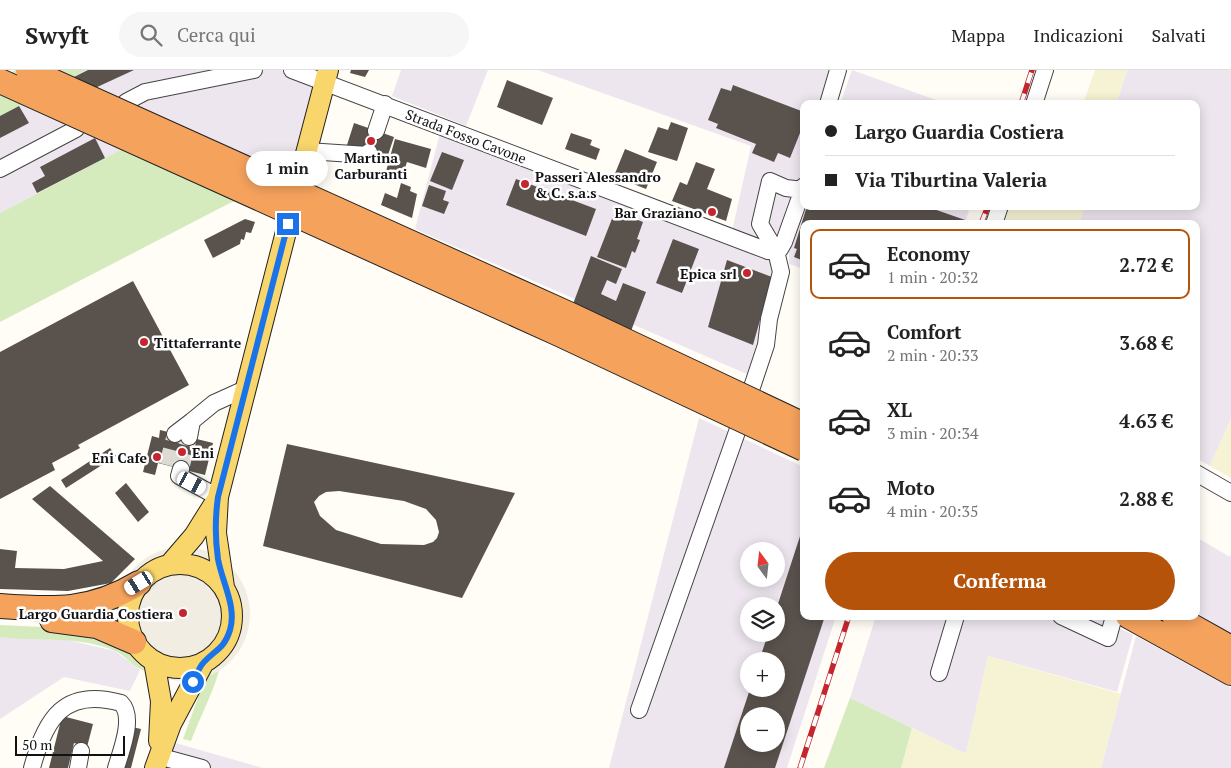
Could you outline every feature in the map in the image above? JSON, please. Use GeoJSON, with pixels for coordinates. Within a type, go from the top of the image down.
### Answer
{"type":"FeatureCollection","features":[{"type":"Feature","properties":{"kind":"highway"},"geometry":{"type":"LineString","coordinates":[[28,70],[572,315],[800,423]]}},
{"type":"Feature","properties":{"kind":"highway"},"geometry":{"type":"LineString","coordinates":[[0,81],[568,338],[800,447]]}},
{"type":"Feature","properties":{"kind":"highway"},"geometry":{"type":"LineString","coordinates":[[0,606],[73,608],[119,595],[139,583]]}},
{"type":"Feature","properties":{"kind":"highway"},"geometry":{"type":"LineString","coordinates":[[0,618],[84,623],[110,630],[134,642]]}},
{"type":"Feature","properties":{"kind":"highway"},"geometry":{"type":"LineString","coordinates":[[1125,620],[1231,673]]}},
{"type":"Feature","properties":{"kind":"highway"},"geometry":{"type":"LineString","coordinates":[[1181,620],[1231,648]]}},
{"type":"Feature","properties":{"kind":"main road"},"geometry":{"type":"LineString","coordinates":[[299,180],[326,76]]}},
{"type":"Feature","properties":{"kind":"main road"},"geometry":{"type":"LineString","coordinates":[[224,587],[210,572],[190,564],[170,564],[148,574],[139,583],[131,596],[128,611],[129,627],[134,642],[154,661],[179,668],[204,662],[216,654],[225,642],[231,629],[232,614],[230,600],[224,587],[216,533],[218,497],[288,224]]}},
{"type":"Feature","properties":{"kind":"main road"},"geometry":{"type":"LineString","coordinates":[[170,564],[194,536],[218,497]]}},
{"type":"Feature","properties":{"kind":"main road"},"geometry":{"type":"LineString","coordinates":[[154,661],[161,701],[157,762]]}},
{"type":"Feature","properties":{"kind":"main road"},"geometry":{"type":"LineString","coordinates":[[157,762],[182,702],[204,662]]}},
{"type":"Feature","properties":{"kind":"street"},"geometry":{"type":"LineString","coordinates":[[126,102],[145,92],[254,70]]}},
{"type":"Feature","properties":{"kind":"street","name":"Strada Fosso Cavone"},"geometry":{"type":"LineString","coordinates":[[292,70],[326,76],[386,104],[745,244],[768,251],[778,250]]}},
{"type":"Feature","properties":{"kind":"street"},"geometry":{"type":"LineString","coordinates":[[829,100],[838,70]]}},
{"type":"Feature","properties":{"kind":"street"},"geometry":{"type":"LineString","coordinates":[[1035,100],[1045,70]]}},
{"type":"Feature","properties":{"kind":"street"},"geometry":{"type":"LineString","coordinates":[[376,131],[386,104]]}},
{"type":"Feature","properties":{"kind":"street"},"geometry":{"type":"LineString","coordinates":[[0,169],[76,129]]}},
{"type":"Feature","properties":{"kind":"street"},"geometry":{"type":"LineString","coordinates":[[307,151],[368,155],[368,152]]}},
{"type":"Feature","properties":{"kind":"street"},"geometry":{"type":"LineString","coordinates":[[752,387],[766,345],[769,319],[780,282],[781,267],[778,250],[760,224],[770,181],[786,188],[800,188]]}},
{"type":"Feature","properties":{"kind":"street"},"geometry":{"type":"LineString","coordinates":[[778,250],[800,195]]}},
{"type":"Feature","properties":{"kind":"street"},"geometry":{"type":"LineString","coordinates":[[185,431],[214,403],[245,390]]}},
{"type":"Feature","properties":{"kind":"street"},"geometry":{"type":"LineString","coordinates":[[639,710],[738,429]]}},
{"type":"Feature","properties":{"kind":"street"},"geometry":{"type":"LineString","coordinates":[[176,470],[218,497]]}},
{"type":"Feature","properties":{"kind":"street"},"geometry":{"type":"LineString","coordinates":[[1200,474],[1231,493]]}},
{"type":"Feature","properties":{"kind":"street"},"geometry":{"type":"LineString","coordinates":[[939,673],[955,620]]}},
{"type":"Feature","properties":{"kind":"street"},"geometry":{"type":"LineString","coordinates":[[1069,620],[1108,638],[1120,620]]}},
{"type":"Feature","properties":{"kind":"street"},"geometry":{"type":"LineString","coordinates":[[32,768],[38,744],[52,717],[61,708],[84,699],[102,698],[121,703],[126,712],[126,725],[116,768]]}},
{"type":"Feature","properties":{"kind":"street"},"geometry":{"type":"LineString","coordinates":[[78,768],[81,751]]}},
{"type":"Feature","properties":{"kind":"street"},"geometry":{"type":"LineString","coordinates":[[157,762],[202,768]]}},
{"type":"Feature","properties":{"kind":"shaded area"},"geometry":{"type":"Polygon","coordinates":[[[86,70],[281,70],[316,85],[292,180],[172,123],[0,213],[0,116],[86,70]]]}},
{"type":"Feature","properties":{"kind":"shaded area"},"geometry":{"type":"Polygon","coordinates":[[[401,70],[488,70],[466,126],[392,96],[401,70]]]}},
{"type":"Feature","properties":{"kind":"shaded area"},"geometry":{"type":"Polygon","coordinates":[[[538,70],[833,70],[825,100],[800,100],[800,182],[783,235],[769,244],[732,231],[751,146],[538,70]]]}},
{"type":"Feature","properties":{"kind":"shaded area"},"geometry":{"type":"Polygon","coordinates":[[[852,70],[936,100],[841,100],[852,70]]]}},
{"type":"Feature","properties":{"kind":"shaded area"},"geometry":{"type":"Polygon","coordinates":[[[1095,70],[1127,70],[1117,100],[1084,100],[1095,70]]]}},
{"type":"Feature","properties":{"kind":"shaded area"},"geometry":{"type":"Polygon","coordinates":[[[1127,70],[1231,70],[1231,419],[1210,466],[1200,460],[1200,220],[1080,220],[1084,210],[1200,210],[1200,100],[1117,100],[1127,70]]]}},
{"type":"Feature","properties":{"kind":"shaded area"},"geometry":{"type":"Polygon","coordinates":[[[440,133],[783,262],[751,376],[415,229],[440,133]]]}},
{"type":"Feature","properties":{"kind":"shaded area"},"geometry":{"type":"Polygon","coordinates":[[[803,210],[969,210],[966,220],[800,220],[800,268],[789,264],[789,247],[803,210]]]}},
{"type":"Feature","properties":{"kind":"shaded area"},"geometry":{"type":"Polygon","coordinates":[[[1008,210],[1084,210],[1080,220],[1005,220],[1008,210]]]}},
{"type":"Feature","properties":{"kind":"shaded area"},"geometry":{"type":"Polygon","coordinates":[[[699,418],[800,465],[800,620],[835,620],[787,768],[609,768],[699,418]]]}},
{"type":"Feature","properties":{"kind":"shaded area"},"geometry":{"type":"Polygon","coordinates":[[[1231,419],[1231,478],[1210,466],[1231,419]]]}},
{"type":"Feature","properties":{"kind":"shaded area"},"geometry":{"type":"Polygon","coordinates":[[[1200,539],[1230,557],[1231,553],[1231,635],[1200,618],[1200,539]]]}},
{"type":"Feature","properties":{"kind":"shaded area","name":"Largo Guardia Costiera"},"geometry":{"type":"Polygon","coordinates":[[[183,547],[209,552],[220,558],[230,567],[239,577],[245,588],[250,614],[245,640],[239,651],[230,661],[220,670],[209,676],[183,681],[157,676],[146,670],[136,661],[127,651],[121,640],[116,614],[121,588],[127,577],[136,567],[146,558],[157,552],[183,547]]]}},
{"type":"Feature","properties":{"kind":"shaded area"},"geometry":{"type":"Polygon","coordinates":[[[875,620],[1102,620],[1133,635],[1117,692],[988,656],[966,754],[850,698],[875,620]]]}},
{"type":"Feature","properties":{"kind":"shaded area"},"geometry":{"type":"Polygon","coordinates":[[[1136,636],[1231,688],[1231,768],[1101,768],[1136,636]]]}},
{"type":"Feature","properties":{"kind":"shaded area"},"geometry":{"type":"Polygon","coordinates":[[[0,637],[68,640],[115,651],[140,670],[130,691],[64,677],[0,719],[0,637]]]}},
{"type":"Feature","properties":{"kind":"shaded area"},"geometry":{"type":"Polygon","coordinates":[[[988,656],[1121,694],[1101,768],[901,768],[912,728],[966,754],[988,656]]]}},
{"type":"Feature","properties":{"kind":"shaded area"},"geometry":{"type":"Polygon","coordinates":[[[172,742],[263,768],[163,768],[172,742]]]}},
{"type":"Feature","properties":{"kind":"green space"},"geometry":{"type":"Polygon","coordinates":[[[15,70],[86,70],[0,116],[0,79],[15,70]]]}},
{"type":"Feature","properties":{"kind":"green space"},"geometry":{"type":"Polygon","coordinates":[[[172,123],[292,180],[230,203],[0,322],[0,213],[172,123]]]}},
{"type":"Feature","properties":{"kind":"green space"},"geometry":{"type":"Polygon","coordinates":[[[0,625],[64,628],[118,642],[147,671],[138,668],[119,653],[101,646],[73,641],[0,637],[0,625]]]}},
{"type":"Feature","properties":{"kind":"green space"},"geometry":{"type":"Polygon","coordinates":[[[219,671],[191,741],[183,739],[206,676],[219,671]]]}},
{"type":"Feature","properties":{"kind":"green space"},"geometry":{"type":"Polygon","coordinates":[[[850,698],[912,728],[901,768],[824,768],[850,698]]]}},
{"type":"Feature","properties":{"kind":"building"},"geometry":{"type":"Polygon","coordinates":[[[88,70],[134,70],[95,88],[72,78],[88,70]]]}},
{"type":"Feature","properties":{"kind":"building"},"geometry":{"type":"Polygon","coordinates":[[[351,70],[369,70],[365,77],[350,73],[351,70]]]}},
{"type":"Feature","properties":{"kind":"building"},"geometry":{"type":"Polygon","coordinates":[[[507,80],[553,98],[542,125],[497,107],[507,80]]]}},
{"type":"Feature","properties":{"kind":"building"},"geometry":{"type":"Polygon","coordinates":[[[733,85],[800,110],[800,133],[790,158],[778,153],[774,162],[752,153],[756,144],[716,128],[718,124],[708,120],[721,88],[731,91],[733,85]]]}},
{"type":"Feature","properties":{"kind":"building"},"geometry":{"type":"Polygon","coordinates":[[[19,106],[29,123],[0,138],[0,116],[19,106]]]}},
{"type":"Feature","properties":{"kind":"building"},"geometry":{"type":"Polygon","coordinates":[[[671,122],[688,128],[677,161],[648,152],[658,127],[668,130],[671,122]]]}},
{"type":"Feature","properties":{"kind":"building"},"geometry":{"type":"Polygon","coordinates":[[[354,123],[394,137],[387,158],[347,145],[354,123]]]}},
{"type":"Feature","properties":{"kind":"building"},"geometry":{"type":"Polygon","coordinates":[[[571,133],[592,140],[590,145],[600,149],[596,160],[565,149],[571,133]]]}},
{"type":"Feature","properties":{"kind":"building"},"geometry":{"type":"Polygon","coordinates":[[[95,138],[105,158],[37,193],[32,183],[45,176],[40,167],[95,138]]]}},
{"type":"Feature","properties":{"kind":"building"},"geometry":{"type":"Polygon","coordinates":[[[395,139],[431,149],[426,168],[407,162],[401,180],[385,175],[395,139]]]}},
{"type":"Feature","properties":{"kind":"building"},"geometry":{"type":"Polygon","coordinates":[[[625,149],[657,162],[646,189],[614,176],[625,149]]]}},
{"type":"Feature","properties":{"kind":"building"},"geometry":{"type":"Polygon","coordinates":[[[442,152],[464,160],[452,190],[430,181],[442,152]]]}},
{"type":"Feature","properties":{"kind":"building"},"geometry":{"type":"Polygon","coordinates":[[[696,162],[715,169],[707,189],[732,199],[726,221],[672,201],[680,182],[687,185],[696,162]]]}},
{"type":"Feature","properties":{"kind":"building"},"geometry":{"type":"Polygon","coordinates":[[[516,179],[596,209],[586,236],[506,205],[516,179]]]}},
{"type":"Feature","properties":{"kind":"building"},"geometry":{"type":"Polygon","coordinates":[[[401,183],[411,187],[410,191],[417,194],[412,218],[381,205],[385,193],[397,198],[401,183]]]}},
{"type":"Feature","properties":{"kind":"building"},"geometry":{"type":"Polygon","coordinates":[[[429,185],[446,191],[443,200],[449,202],[444,214],[422,206],[429,185]]]}},
{"type":"Feature","properties":{"kind":"building"},"geometry":{"type":"Polygon","coordinates":[[[806,210],[936,210],[965,220],[803,220],[806,210]]]}},
{"type":"Feature","properties":{"kind":"building"},"geometry":{"type":"Polygon","coordinates":[[[615,211],[643,222],[637,239],[640,240],[635,253],[632,251],[626,268],[597,257],[615,211]]]}},
{"type":"Feature","properties":{"kind":"building"},"geometry":{"type":"Polygon","coordinates":[[[245,219],[255,222],[251,233],[246,232],[244,240],[241,239],[240,244],[213,258],[204,240],[245,219]]]}},
{"type":"Feature","properties":{"kind":"building"},"geometry":{"type":"Polygon","coordinates":[[[800,229],[800,259],[794,257],[797,249],[794,248],[800,229]]]}},
{"type":"Feature","properties":{"kind":"building"},"geometry":{"type":"Polygon","coordinates":[[[673,239],[699,249],[682,293],[656,283],[673,239]]]}},
{"type":"Feature","properties":{"kind":"building"},"geometry":{"type":"Polygon","coordinates":[[[591,256],[622,269],[616,284],[607,280],[601,294],[616,301],[623,283],[646,292],[631,331],[573,304],[591,256]]]}},
{"type":"Feature","properties":{"kind":"building"},"geometry":{"type":"Polygon","coordinates":[[[727,260],[772,277],[753,345],[708,327],[727,260]]]}},
{"type":"Feature","properties":{"kind":"building"},"geometry":{"type":"Polygon","coordinates":[[[133,281],[189,385],[78,445],[80,448],[52,463],[55,470],[0,499],[0,352],[133,281]]]}},
{"type":"Feature","properties":{"kind":"building"},"geometry":{"type":"Polygon","coordinates":[[[160,430],[213,443],[205,475],[158,463],[155,475],[143,472],[152,436],[159,438],[160,430]]]}},
{"type":"Feature","properties":{"kind":"building"},"geometry":{"type":"Polygon","coordinates":[[[287,444],[515,493],[462,598],[263,546],[287,444]],[[339,491],[326,492],[314,502],[320,516],[336,530],[381,544],[424,545],[433,542],[439,532],[436,520],[426,509],[404,501],[339,491]]]}},
{"type":"Feature","properties":{"kind":"building"},"geometry":{"type":"Polygon","coordinates":[[[110,448],[116,456],[66,488],[61,480],[110,448]]]}},
{"type":"Feature","properties":{"kind":"building"},"geometry":{"type":"Polygon","coordinates":[[[126,483],[149,512],[138,522],[115,493],[126,483]]]}},
{"type":"Feature","properties":{"kind":"building"},"geometry":{"type":"Polygon","coordinates":[[[50,486],[135,559],[111,583],[68,591],[0,589],[0,549],[17,551],[15,568],[64,569],[103,561],[32,499],[50,486]]]}},
{"type":"Feature","properties":{"kind":"building"},"geometry":{"type":"Polygon","coordinates":[[[800,536],[800,620],[824,620],[785,738],[785,707],[744,707],[747,697],[785,697],[785,652],[762,652],[765,642],[785,642],[785,597],[780,597],[783,588],[785,588],[785,582],[800,536]]]}},
{"type":"Feature","properties":{"kind":"building"},"geometry":{"type":"Polygon","coordinates":[[[62,716],[93,724],[87,747],[74,743],[68,768],[49,768],[62,716]]]}},
{"type":"Feature","properties":{"kind":"building"},"geometry":{"type":"Polygon","coordinates":[[[740,719],[740,752],[780,752],[775,768],[724,768],[740,719]]]}},
{"type":"Feature","properties":{"kind":"building"},"geometry":{"type":"Polygon","coordinates":[[[132,727],[141,729],[131,768],[122,768],[132,727]]]}},
{"type":"Feature","properties":{"kind":"tunnel"},"geometry":{"type":"LineString","coordinates":[[167,465],[175,434]]}},
{"type":"Feature","properties":{"kind":"tunnel"},"geometry":{"type":"LineString","coordinates":[[181,469],[189,437]]}},
{"type":"Feature","properties":{"kind":"railway"},"geometry":{"type":"LineString","coordinates":[[1022,100],[1032,70]]}},
{"type":"Feature","properties":{"kind":"railway"},"geometry":{"type":"LineString","coordinates":[[983,220],[986,210]]}},
{"type":"Feature","properties":{"kind":"railway"},"geometry":{"type":"LineString","coordinates":[[800,768],[848,620]]}},
{"type":"Feature","properties":{"kind":"place","name":"Martina Carburanti"},"geometry":{"type":"Point","coordinates":[371,141]}},
{"type":"Feature","properties":{"kind":"place","name":"Passeri Alessandro & C. s.a.s"},"geometry":{"type":"Point","coordinates":[525,184]}},
{"type":"Feature","properties":{"kind":"place","name":"Bar Graziano"},"geometry":{"type":"Point","coordinates":[712,212]}},
{"type":"Feature","properties":{"kind":"place","name":"Epica srl"},"geometry":{"type":"Point","coordinates":[747,273]}},
{"type":"Feature","properties":{"kind":"place","name":"Tittaferrante"},"geometry":{"type":"Point","coordinates":[144,342]}},
{"type":"Feature","properties":{"kind":"place","name":"Eni"},"geometry":{"type":"Point","coordinates":[182,452]}},
{"type":"Feature","properties":{"kind":"place","name":"Eni Cafe"},"geometry":{"type":"Point","coordinates":[157,457]}},
{"type":"Feature","properties":{"kind":"place","name":"Largo Guardia Costiera"},"geometry":{"type":"Point","coordinates":[183,613]}},
{"type":"Feature","properties":{"kind":"route"},"geometry":{"type":"LineString","coordinates":[[193,682],[204,662],[216,654],[225,642],[231,629],[232,614],[230,600],[224,587],[218,559],[216,533],[218,497],[288,224]]}}]}
